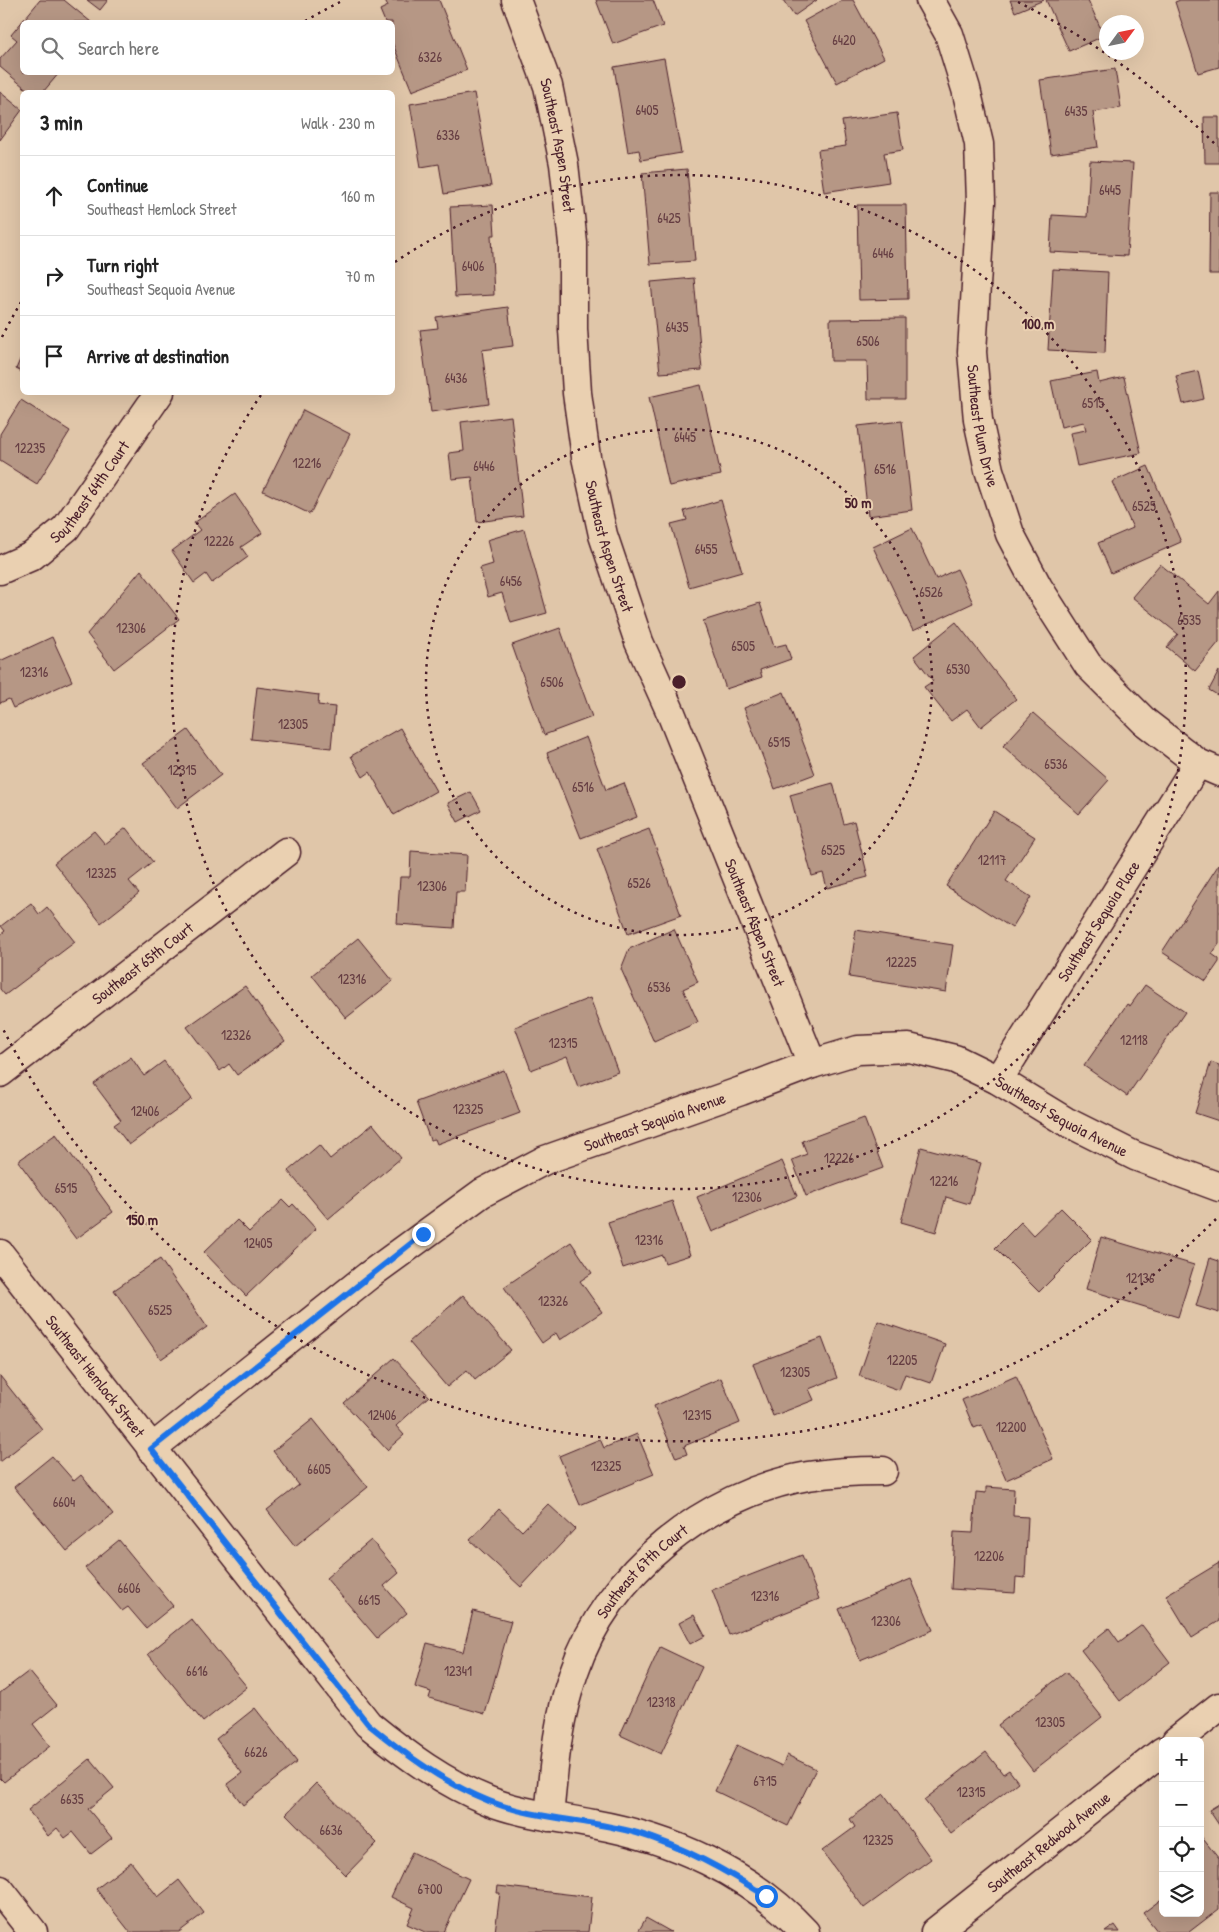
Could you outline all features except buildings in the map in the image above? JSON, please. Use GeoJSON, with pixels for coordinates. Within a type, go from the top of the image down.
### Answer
{"type":"FeatureCollection","features":[{"type":"Feature","properties":{"kind":"street","name":"Southeast Aspen Street"},"geometry":{"type":"LineString","coordinates":[[516,0],[548,86],[564,164],[573,243],[573,329],[577,393],[586,457],[604,535],[639,642],[672,713],[812,1064]]}},
{"type":"Feature","properties":{"kind":"street","name":"Southeast Plum Drive"},"geometry":{"type":"LineString","coordinates":[[930,0],[949,34],[966,89],[979,144],[981,202],[972,352],[978,420],[989,470],[1010,534],[1038,587],[1088,665],[1146,722],[1209,768]]}},
{"type":"Feature","properties":{"kind":"street","name":"Southeast 64th Court"},"geometry":{"type":"LineString","coordinates":[[0,570],[32,556],[66,528],[158,395]]}},
{"type":"Feature","properties":{"kind":"street","name":"Southeast Sequoia Place"},"geometry":{"type":"LineString","coordinates":[[998,1080],[1209,768]]}},
{"type":"Feature","properties":{"kind":"street","name":"Southeast 65th Court"},"geometry":{"type":"LineString","coordinates":[[0,1073],[286,852]]}},
{"type":"Feature","properties":{"kind":"street","name":"Southeast Sequoia Avenue"},"geometry":{"type":"LineString","coordinates":[[151,1449],[368,1276],[482,1193],[545,1160],[741,1092],[812,1064],[858,1050],[909,1048],[955,1059],[998,1080],[1065,1121],[1135,1156],[1219,1187]]}},
{"type":"Feature","properties":{"kind":"street","name":"Southeast Hemlock Street"},"geometry":{"type":"LineString","coordinates":[[0,1254],[368,1724],[409,1758],[449,1782],[490,1802],[549,1817],[636,1833],[680,1848],[727,1871],[766,1896],[805,1932]]}},
{"type":"Feature","properties":{"kind":"street","name":"Southeast 67th Court"},"geometry":{"type":"LineString","coordinates":[[549,1817],[558,1728],[574,1670],[590,1635],[630,1577],[653,1554],[683,1530],[739,1497],[775,1484],[807,1476],[883,1471]]}},
{"type":"Feature","properties":{"kind":"street"},"geometry":{"type":"LineString","coordinates":[[1181,1737],[1219,1707]]}},
{"type":"Feature","properties":{"kind":"street","name":"Southeast Redwood Avenue"},"geometry":{"type":"LineString","coordinates":[[935,1932],[1159,1754]]}},
{"type":"Feature","properties":{"kind":"street"},"geometry":{"type":"LineString","coordinates":[[0,1890],[33,1932]]}},
{"type":"Feature","properties":{"kind":"route"},"geometry":{"type":"LineString","coordinates":[[423,1234],[151,1449],[368,1724],[409,1758],[449,1782],[490,1802],[549,1817],[636,1833],[680,1848],[727,1871],[766,1896]]}}]}
